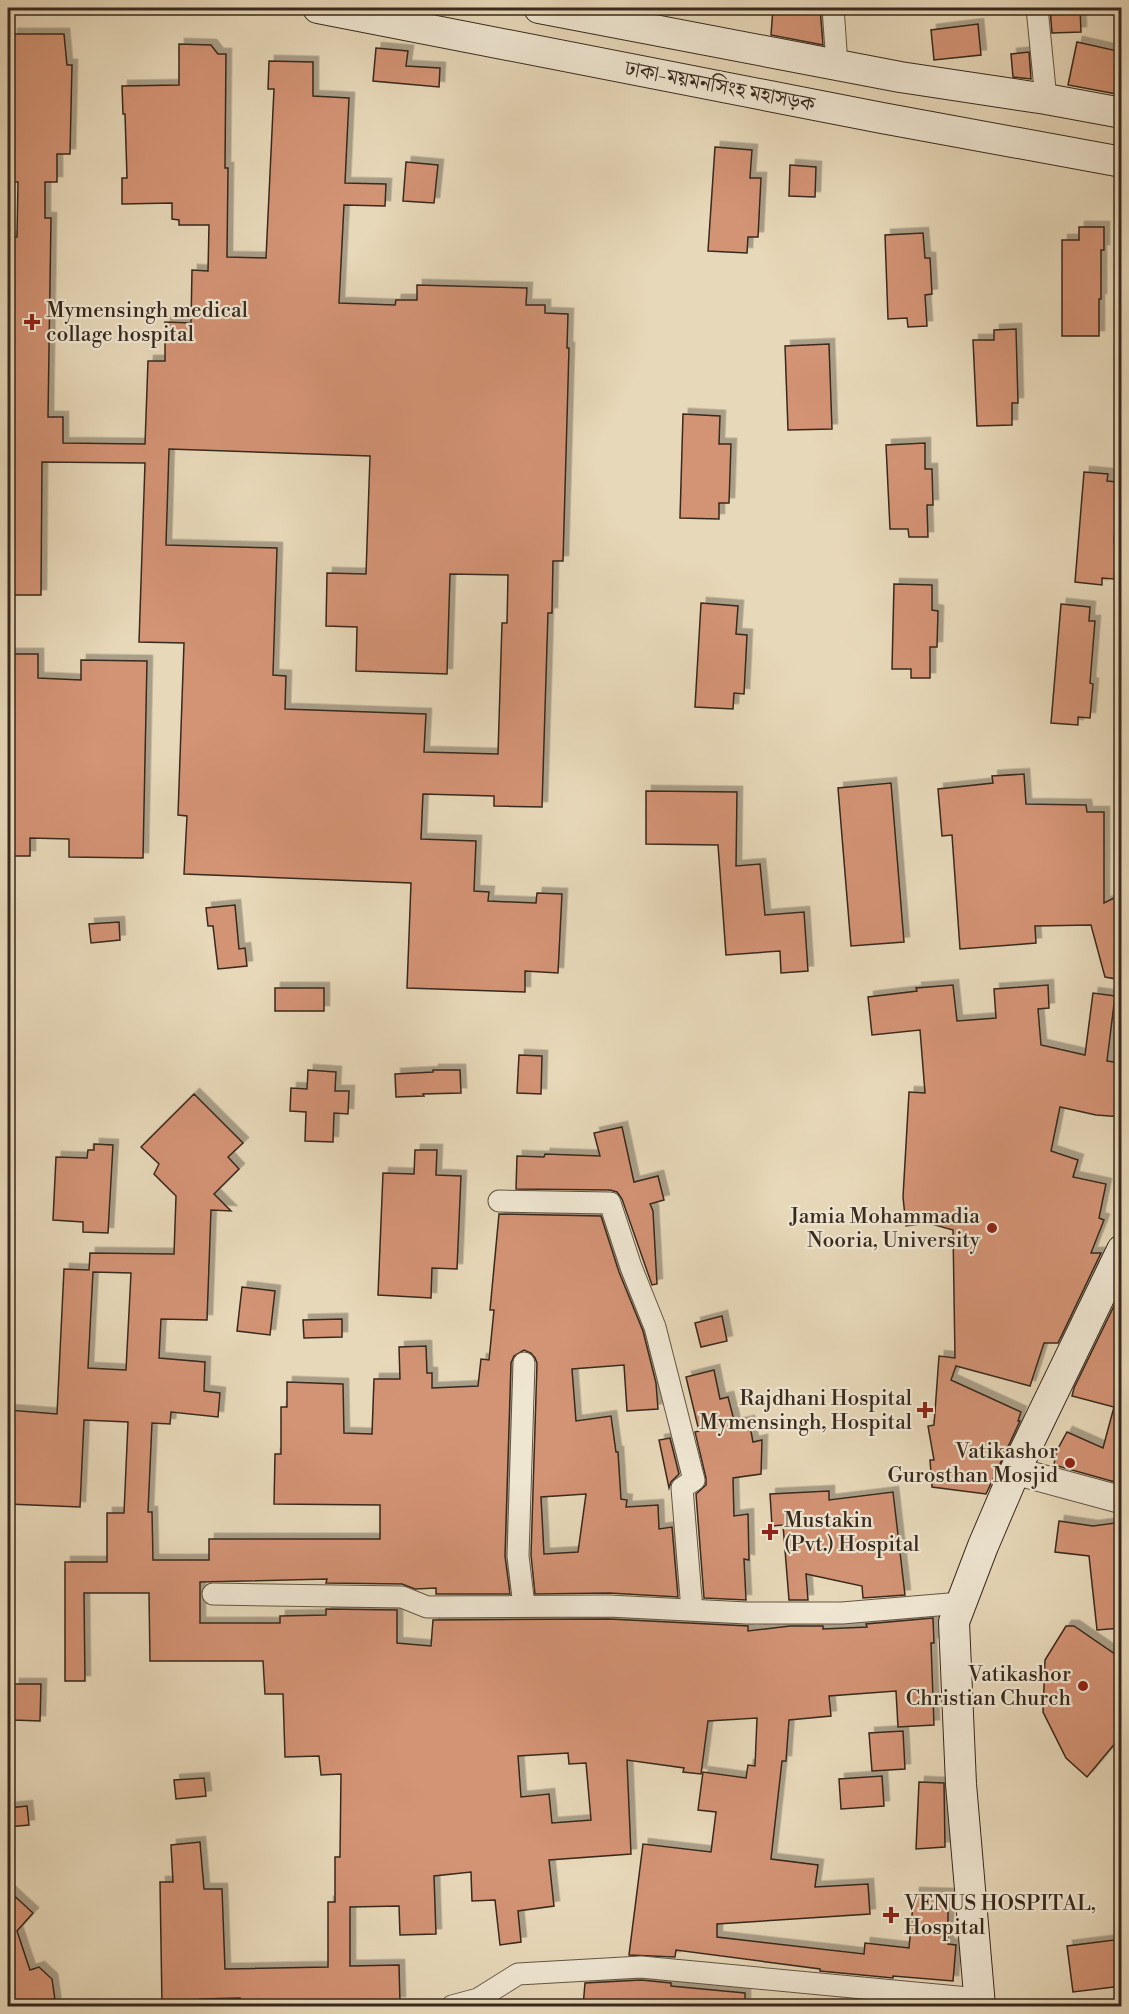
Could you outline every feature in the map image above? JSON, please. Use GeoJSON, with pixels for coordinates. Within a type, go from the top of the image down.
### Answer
{"type":"FeatureCollection","features":[{"type":"Feature","properties":{"kind":"main road","name":"ঢাকা-ময়মনসিংহ মহাসড়ক"},"geometry":{"type":"LineString","coordinates":[[318,8],[882,118],[1122,162]]}},
{"type":"Feature","properties":{"kind":"main road","name":"ঢাকা-ময়মনসিংহ মহাসড়ক"},"geometry":{"type":"LineString","coordinates":[[540,8],[900,77],[1122,113]]}},
{"type":"Feature","properties":{"kind":"main road"},"geometry":{"type":"LineString","coordinates":[[980,2003],[961,1784],[954,1622],[1015,1471],[1122,1250]]}},
{"type":"Feature","properties":{"kind":"street"},"geometry":{"type":"LineString","coordinates":[[833,8],[836,50],[833,63]]}},
{"type":"Feature","properties":{"kind":"street"},"geometry":{"type":"LineString","coordinates":[[1037,8],[1046,99]]}},
{"type":"Feature","properties":{"kind":"street"},"geometry":{"type":"LineString","coordinates":[[499,1201],[610,1203],[631,1267],[655,1326],[694,1480],[682,1488],[692,1610]]}},
{"type":"Feature","properties":{"kind":"street"},"geometry":{"type":"LineString","coordinates":[[524,1363],[518,1556],[524,1606]]}},
{"type":"Feature","properties":{"kind":"street"},"geometry":{"type":"LineString","coordinates":[[1015,1471],[1122,1500]]}},
{"type":"Feature","properties":{"kind":"street"},"geometry":{"type":"LineString","coordinates":[[213,1594],[402,1598],[427,1607],[609,1606],[747,1613],[842,1613],[961,1603]]}},
{"type":"Feature","properties":{"kind":"street"},"geometry":{"type":"LineString","coordinates":[[452,2007],[478,1998],[518,1974],[641,1967],[980,2003]]}},
{"type":"Feature","properties":{"kind":"building"},"geometry":{"type":"Polygon","coordinates":[[[773,8],[820,8],[823,45],[771,35],[773,8]]]}},
{"type":"Feature","properties":{"kind":"building"},"geometry":{"type":"Polygon","coordinates":[[[1050,8],[1080,8],[1081,32],[1052,33],[1050,8]]]}},
{"type":"Feature","properties":{"kind":"building"},"geometry":{"type":"Polygon","coordinates":[[[978,24],[981,55],[934,60],[931,30],[978,24]]]}},
{"type":"Feature","properties":{"kind":"building"},"geometry":{"type":"Polygon","coordinates":[[[12,34],[64,34],[67,65],[72,65],[70,154],[57,154],[57,182],[45,182],[45,218],[51,218],[48,417],[63,417],[63,443],[145,444],[148,361],[165,361],[165,322],[191,323],[192,270],[208,271],[209,225],[179,225],[179,220],[172,219],[172,203],[122,204],[122,178],[127,178],[122,86],[179,85],[179,44],[211,45],[218,54],[226,54],[227,257],[266,258],[274,89],[268,89],[269,61],[313,62],[313,96],[349,98],[345,183],[386,184],[385,206],[344,205],[339,303],[395,305],[396,300],[417,300],[417,285],[527,288],[526,305],[545,305],[545,313],[568,314],[563,561],[553,561],[552,613],[548,613],[542,807],[494,806],[494,796],[423,794],[421,839],[476,841],[474,891],[489,892],[488,901],[536,903],[537,893],[562,894],[558,973],[525,971],[525,992],[407,988],[411,883],[184,874],[187,816],[178,815],[184,643],[139,642],[145,463],[42,462],[41,595],[8,595],[10,237],[17,237],[18,182],[8,182],[8,112],[12,112],[12,34]],[[169,449],[166,545],[277,548],[273,675],[286,676],[285,709],[426,714],[424,752],[498,754],[502,623],[507,623],[508,575],[450,574],[447,674],[356,671],[357,627],[326,626],[327,573],[366,574],[370,456],[169,449]]]}},
{"type":"Feature","properties":{"kind":"building"},"geometry":{"type":"Polygon","coordinates":[[[1077,42],[1122,52],[1122,95],[1068,85],[1077,42]]]}},
{"type":"Feature","properties":{"kind":"building"},"geometry":{"type":"Polygon","coordinates":[[[376,48],[408,51],[406,66],[440,68],[439,87],[373,81],[376,48]]]}},
{"type":"Feature","properties":{"kind":"building"},"geometry":{"type":"Polygon","coordinates":[[[1029,52],[1031,79],[1013,77],[1011,54],[1029,52]]]}},
{"type":"Feature","properties":{"kind":"building"},"geometry":{"type":"Polygon","coordinates":[[[715,147],[752,150],[750,178],[761,178],[758,237],[748,237],[747,253],[708,251],[715,147]]]}},
{"type":"Feature","properties":{"kind":"building"},"geometry":{"type":"Polygon","coordinates":[[[406,162],[438,165],[434,203],[403,201],[406,162]]]}},
{"type":"Feature","properties":{"kind":"building"},"geometry":{"type":"Polygon","coordinates":[[[790,165],[816,167],[815,197],[789,196],[790,165]]]}},
{"type":"Feature","properties":{"kind":"building"},"geometry":{"type":"Polygon","coordinates":[[[1079,227],[1104,227],[1104,250],[1101,250],[1099,336],[1062,336],[1062,240],[1079,240],[1079,227]]]}},
{"type":"Feature","properties":{"kind":"building"},"geometry":{"type":"Polygon","coordinates":[[[923,233],[925,258],[930,258],[932,294],[925,295],[927,326],[908,327],[907,318],[888,319],[885,235],[923,233]]]}},
{"type":"Feature","properties":{"kind":"building"},"geometry":{"type":"Polygon","coordinates":[[[1016,329],[1018,403],[1012,403],[1012,425],[977,426],[973,340],[994,340],[994,330],[1016,329]]]}},
{"type":"Feature","properties":{"kind":"building"},"geometry":{"type":"Polygon","coordinates":[[[829,344],[832,429],[788,430],[785,346],[829,344]]]}},
{"type":"Feature","properties":{"kind":"building"},"geometry":{"type":"Polygon","coordinates":[[[683,414],[720,416],[719,444],[731,444],[729,503],[719,503],[719,519],[680,518],[683,414]]]}},
{"type":"Feature","properties":{"kind":"building"},"geometry":{"type":"Polygon","coordinates":[[[925,443],[925,469],[932,469],[933,505],[927,505],[928,537],[909,537],[908,529],[890,529],[886,445],[925,443]]]}},
{"type":"Feature","properties":{"kind":"building"},"geometry":{"type":"Polygon","coordinates":[[[1084,472],[1108,474],[1107,481],[1118,482],[1114,579],[1102,578],[1102,585],[1075,582],[1084,472]]]}},
{"type":"Feature","properties":{"kind":"building"},"geometry":{"type":"Polygon","coordinates":[[[894,584],[932,585],[932,610],[938,611],[937,647],[930,647],[930,678],[911,678],[911,669],[892,669],[894,584]]]}},
{"type":"Feature","properties":{"kind":"building"},"geometry":{"type":"Polygon","coordinates":[[[701,603],[738,606],[736,634],[747,635],[744,694],[734,693],[733,709],[695,707],[701,603]]]}},
{"type":"Feature","properties":{"kind":"building"},"geometry":{"type":"Polygon","coordinates":[[[1061,604],[1090,607],[1089,621],[1095,621],[1090,683],[1093,684],[1090,718],[1078,717],[1078,725],[1051,723],[1061,604]]]}},
{"type":"Feature","properties":{"kind":"building"},"geometry":{"type":"Polygon","coordinates":[[[8,654],[38,654],[38,678],[81,680],[81,660],[147,661],[143,858],[69,857],[69,839],[30,838],[30,856],[8,856],[8,654]]]}},
{"type":"Feature","properties":{"kind":"building"},"geometry":{"type":"Polygon","coordinates":[[[1024,774],[1026,804],[1086,805],[1087,812],[1104,812],[1104,903],[1122,894],[1122,980],[1105,977],[1091,925],[1035,926],[1036,943],[960,949],[952,835],[942,836],[938,789],[993,783],[992,776],[1024,774]]]}},
{"type":"Feature","properties":{"kind":"building"},"geometry":{"type":"Polygon","coordinates":[[[891,783],[904,942],[851,946],[838,788],[891,783]]]}},
{"type":"Feature","properties":{"kind":"building"},"geometry":{"type":"Polygon","coordinates":[[[646,791],[737,792],[736,866],[760,864],[765,915],[804,912],[808,971],[781,973],[780,951],[726,955],[718,845],[646,844],[646,791]]]}},
{"type":"Feature","properties":{"kind":"building"},"geometry":{"type":"Polygon","coordinates":[[[235,905],[239,949],[245,948],[247,966],[218,969],[213,926],[208,926],[206,908],[235,905]]]}},
{"type":"Feature","properties":{"kind":"building"},"geometry":{"type":"Polygon","coordinates":[[[119,922],[120,940],[91,943],[89,924],[119,922]]]}},
{"type":"Feature","properties":{"kind":"building"},"geometry":{"type":"Polygon","coordinates":[[[953,985],[957,1021],[996,1018],[994,989],[1048,985],[1049,1008],[1038,1009],[1041,1045],[1085,1055],[1093,993],[1115,996],[1107,1061],[1122,1063],[1122,1117],[1096,1115],[1060,1107],[1051,1151],[1078,1160],[1073,1177],[1106,1184],[1099,1218],[1104,1220],[1091,1253],[1101,1253],[1058,1343],[1044,1343],[1030,1386],[956,1366],[951,1380],[1021,1412],[1018,1421],[1020,1421],[986,1494],[932,1487],[930,1460],[934,1460],[928,1426],[934,1425],[939,1356],[955,1358],[953,1230],[928,1223],[906,1226],[903,1197],[909,1092],[925,1093],[920,1030],[872,1035],[868,997],[917,991],[916,988],[953,985]]]}},
{"type":"Feature","properties":{"kind":"building"},"geometry":{"type":"Polygon","coordinates":[[[275,988],[324,988],[324,1011],[275,1011],[275,988]]]}},
{"type":"Feature","properties":{"kind":"building"},"geometry":{"type":"Polygon","coordinates":[[[519,1055],[542,1056],[541,1094],[517,1093],[519,1055]]]}},
{"type":"Feature","properties":{"kind":"building"},"geometry":{"type":"Polygon","coordinates":[[[308,1070],[336,1072],[335,1091],[349,1091],[348,1114],[334,1113],[333,1142],[305,1141],[306,1112],[290,1111],[291,1088],[307,1089],[308,1070]]]}},
{"type":"Feature","properties":{"kind":"building"},"geometry":{"type":"Polygon","coordinates":[[[433,1070],[460,1070],[461,1093],[396,1097],[395,1074],[433,1072],[433,1070]]]}},
{"type":"Feature","properties":{"kind":"building"},"geometry":{"type":"Polygon","coordinates":[[[194,1094],[243,1143],[228,1157],[239,1169],[214,1194],[231,1211],[211,1210],[207,1320],[161,1319],[159,1358],[205,1362],[204,1391],[220,1393],[218,1417],[171,1412],[170,1424],[152,1423],[148,1512],[152,1512],[153,1560],[209,1560],[209,1539],[380,1539],[380,1505],[274,1504],[275,1454],[281,1454],[281,1407],[287,1407],[287,1382],[343,1384],[344,1433],[372,1434],[374,1379],[400,1379],[399,1347],[426,1346],[427,1373],[432,1373],[432,1388],[478,1386],[481,1359],[489,1360],[494,1310],[490,1310],[499,1214],[601,1216],[619,1272],[643,1331],[656,1383],[658,1409],[627,1411],[624,1365],[572,1369],[576,1421],[611,1416],[616,1452],[618,1452],[621,1499],[627,1500],[626,1507],[658,1505],[659,1529],[672,1527],[678,1597],[609,1593],[535,1594],[531,1555],[537,1363],[531,1353],[524,1350],[514,1356],[511,1363],[505,1556],[510,1594],[436,1594],[436,1588],[415,1589],[402,1584],[326,1583],[327,1579],[200,1582],[200,1623],[280,1623],[280,1616],[326,1615],[326,1609],[397,1610],[397,1643],[431,1646],[433,1620],[609,1619],[748,1626],[748,1631],[790,1626],[823,1626],[823,1629],[867,1627],[866,1624],[933,1618],[934,1643],[931,1643],[934,1725],[898,1727],[896,1691],[829,1696],[831,1716],[789,1720],[786,1761],[782,1761],[771,1859],[818,1865],[815,1887],[868,1884],[870,1914],[717,1924],[717,1937],[864,1954],[865,1943],[909,1948],[914,1893],[948,1894],[948,1944],[956,1945],[953,1981],[820,1971],[820,1969],[676,1950],[675,1957],[629,1955],[643,1844],[711,1852],[716,1812],[698,1810],[703,1772],[746,1778],[748,1765],[755,1766],[757,1718],[708,1721],[701,1774],[683,1772],[684,1768],[627,1760],[631,1854],[549,1860],[554,1906],[518,1911],[521,1942],[500,1945],[495,1900],[472,1901],[471,1872],[434,1876],[436,1934],[400,1935],[399,1906],[350,1907],[350,1966],[399,1965],[400,2002],[240,2005],[240,1998],[199,1999],[199,2004],[162,2005],[160,1882],[173,1882],[171,1845],[200,1842],[204,1889],[222,1889],[225,1969],[328,1967],[328,1902],[335,1902],[335,1857],[340,1857],[341,1774],[321,1775],[319,1756],[285,1757],[283,1694],[265,1694],[263,1661],[150,1661],[149,1593],[84,1593],[85,1681],[65,1681],[65,1562],[107,1562],[107,1513],[124,1513],[128,1422],[84,1420],[80,1507],[8,1504],[8,1410],[57,1414],[64,1269],[89,1270],[90,1253],[174,1254],[176,1196],[154,1174],[159,1164],[141,1147],[194,1094]],[[93,1272],[88,1368],[126,1370],[131,1273],[93,1272]],[[586,1494],[541,1497],[544,1554],[578,1552],[586,1494]],[[568,1753],[518,1756],[521,1797],[549,1794],[552,1823],[591,1820],[586,1763],[569,1764],[568,1753]]]}},
{"type":"Feature","properties":{"kind":"building"},"geometry":{"type":"Polygon","coordinates":[[[622,1127],[634,1182],[658,1176],[664,1200],[650,1204],[653,1211],[657,1284],[652,1285],[622,1199],[617,1192],[516,1189],[517,1156],[544,1157],[545,1154],[600,1156],[594,1133],[622,1127]]]}},
{"type":"Feature","properties":{"kind":"building"},"geometry":{"type":"Polygon","coordinates":[[[94,1144],[113,1145],[108,1233],[83,1232],[83,1222],[53,1220],[56,1157],[87,1158],[88,1150],[94,1150],[94,1144]]]}},
{"type":"Feature","properties":{"kind":"building"},"geometry":{"type":"Polygon","coordinates":[[[415,1150],[437,1150],[436,1175],[461,1176],[457,1269],[432,1268],[431,1298],[378,1295],[383,1173],[414,1174],[415,1150]]]}},
{"type":"Feature","properties":{"kind":"building"},"geometry":{"type":"Polygon","coordinates":[[[242,1287],[275,1291],[270,1335],[237,1331],[242,1287]]]}},
{"type":"Feature","properties":{"kind":"building"},"geometry":{"type":"Polygon","coordinates":[[[1114,1306],[1122,1309],[1122,1484],[1054,1465],[1056,1452],[1067,1432],[1103,1448],[1114,1407],[1072,1396],[1114,1306]]]}},
{"type":"Feature","properties":{"kind":"building"},"geometry":{"type":"Polygon","coordinates":[[[722,1316],[727,1341],[701,1347],[695,1323],[722,1316]]]}},
{"type":"Feature","properties":{"kind":"building"},"geometry":{"type":"Polygon","coordinates":[[[342,1319],[342,1337],[304,1338],[303,1320],[342,1319]]]}},
{"type":"Feature","properties":{"kind":"building"},"geometry":{"type":"Polygon","coordinates":[[[714,1370],[720,1399],[728,1397],[735,1424],[749,1421],[753,1442],[762,1440],[761,1474],[733,1478],[734,1516],[748,1514],[749,1560],[744,1559],[746,1600],[704,1598],[696,1494],[706,1485],[706,1478],[695,1432],[699,1431],[686,1377],[714,1370]]]}},
{"type":"Feature","properties":{"kind":"building"},"geometry":{"type":"Polygon","coordinates":[[[670,1438],[679,1474],[671,1482],[669,1488],[659,1440],[670,1438]]]}},
{"type":"Feature","properties":{"kind":"building"},"geometry":{"type":"Polygon","coordinates":[[[829,1491],[829,1500],[893,1492],[905,1595],[863,1598],[862,1586],[806,1574],[808,1600],[789,1600],[783,1525],[772,1526],[770,1494],[829,1491]]]}},
{"type":"Feature","properties":{"kind":"building"},"geometry":{"type":"Polygon","coordinates":[[[1059,1521],[1093,1526],[1122,1522],[1122,1628],[1097,1630],[1089,1556],[1055,1552],[1059,1521]]]}},
{"type":"Feature","properties":{"kind":"building","name":"Vatikashor Christian Church"},"geometry":{"type":"Polygon","coordinates":[[[1066,1626],[1074,1626],[1122,1659],[1122,1735],[1087,1777],[1066,1758],[1043,1712],[1045,1660],[1066,1626]]]}},
{"type":"Feature","properties":{"kind":"building"},"geometry":{"type":"Polygon","coordinates":[[[14,1684],[41,1684],[40,1721],[13,1720],[14,1684]]]}},
{"type":"Feature","properties":{"kind":"building"},"geometry":{"type":"Polygon","coordinates":[[[903,1731],[905,1769],[872,1771],[869,1733],[903,1731]]]}},
{"type":"Feature","properties":{"kind":"building"},"geometry":{"type":"Polygon","coordinates":[[[882,1776],[884,1806],[841,1809],[839,1779],[882,1776]]]}},
{"type":"Feature","properties":{"kind":"building"},"geometry":{"type":"Polygon","coordinates":[[[204,1778],[206,1796],[176,1799],[174,1780],[204,1778]]]}},
{"type":"Feature","properties":{"kind":"building"},"geometry":{"type":"Polygon","coordinates":[[[919,1782],[944,1783],[945,1847],[916,1849],[919,1782]]]}},
{"type":"Feature","properties":{"kind":"building"},"geometry":{"type":"Polygon","coordinates":[[[27,1806],[29,1825],[8,1827],[8,1808],[27,1806]]]}},
{"type":"Feature","properties":{"kind":"building"},"geometry":{"type":"Polygon","coordinates":[[[8,1890],[33,1913],[17,1931],[30,1970],[39,1967],[52,1979],[56,2007],[14,2007],[8,1996],[8,1890]]]}},
{"type":"Feature","properties":{"kind":"building"},"geometry":{"type":"Polygon","coordinates":[[[1122,1939],[1122,1986],[1073,1992],[1067,1946],[1122,1939]]]}},
{"type":"Feature","properties":{"kind":"building"},"geometry":{"type":"Polygon","coordinates":[[[641,1980],[671,1983],[671,1986],[745,1993],[745,2007],[583,2007],[585,1983],[641,1980]]]}},
{"type":"Feature","properties":{"kind":"place","name":"Mymensingh medical collage hospital"},"geometry":{"type":"Point","coordinates":[32,322]}},
{"type":"Feature","properties":{"kind":"place","name":"Jamia Mohammadia Nooria, University"},"geometry":{"type":"Point","coordinates":[992,1228]}},
{"type":"Feature","properties":{"kind":"place","name":"Rajdhani Hospital Mymensingh, Hospital"},"geometry":{"type":"Point","coordinates":[925,1410]}},
{"type":"Feature","properties":{"kind":"place","name":"Vatikashor Gurosthan Mosjid"},"geometry":{"type":"Point","coordinates":[1070,1463]}},
{"type":"Feature","properties":{"kind":"place","name":"Mustakin (Pvt.) Hospital"},"geometry":{"type":"Point","coordinates":[770,1532]}},
{"type":"Feature","properties":{"kind":"place","name":"Vatikashor Christian Church"},"geometry":{"type":"Point","coordinates":[1083,1686]}},
{"type":"Feature","properties":{"kind":"place","name":"VENUS HOSPITAL, Hospital"},"geometry":{"type":"Point","coordinates":[891,1915]}}]}
